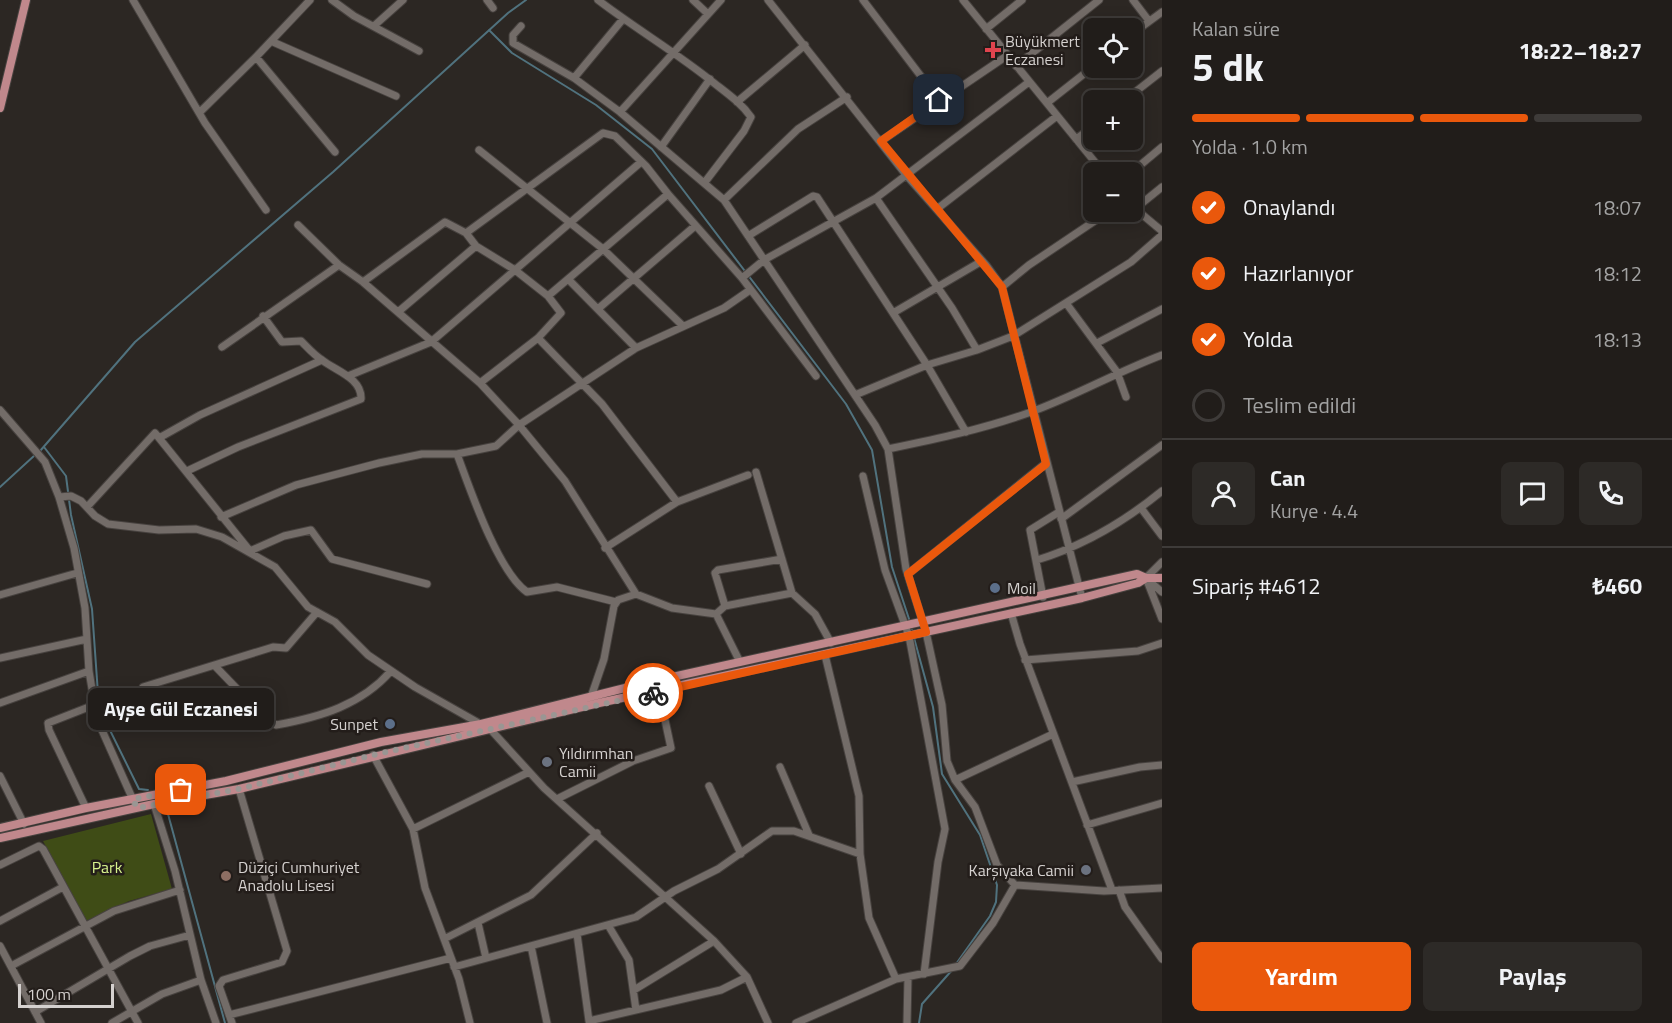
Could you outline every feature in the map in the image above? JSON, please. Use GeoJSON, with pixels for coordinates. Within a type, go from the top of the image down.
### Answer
{"type":"FeatureCollection","features":[{"type":"Feature","properties":{"kind":"main road"},"geometry":{"type":"LineString","coordinates":[[0,108],[26,0]]}},
{"type":"Feature","properties":{"kind":"main road"},"geometry":{"type":"LineString","coordinates":[[0,838],[154,804],[239,789],[373,755],[825,655],[1137,574],[1146,578],[1162,578]]}},
{"type":"Feature","properties":{"kind":"main road"},"geometry":{"type":"LineString","coordinates":[[0,828],[86,808],[226,781],[381,742],[481,724],[740,662],[831,643],[1011,613],[1082,598],[1138,583],[1146,578]]}},
{"type":"Feature","properties":{"kind":"street"},"geometry":{"type":"LineString","coordinates":[[133,0],[201,111],[205,123],[266,210]]}},
{"type":"Feature","properties":{"kind":"street"},"geometry":{"type":"LineString","coordinates":[[201,111],[273,42],[310,0]]}},
{"type":"Feature","properties":{"kind":"street"},"geometry":{"type":"LineString","coordinates":[[332,0],[354,16],[375,25],[419,51]]}},
{"type":"Feature","properties":{"kind":"street"},"geometry":{"type":"LineString","coordinates":[[375,25],[403,0]]}},
{"type":"Feature","properties":{"kind":"street"},"geometry":{"type":"LineString","coordinates":[[487,0],[493,8]]}},
{"type":"Feature","properties":{"kind":"street"},"geometry":{"type":"LineString","coordinates":[[598,0],[675,52],[737,102],[751,117],[744,131],[705,182]]}},
{"type":"Feature","properties":{"kind":"street"},"geometry":{"type":"LineString","coordinates":[[693,0],[708,14]]}},
{"type":"Feature","properties":{"kind":"street"},"geometry":{"type":"LineString","coordinates":[[620,112],[721,0]]}},
{"type":"Feature","properties":{"kind":"street"},"geometry":{"type":"LineString","coordinates":[[863,0],[939,100]]}},
{"type":"Feature","properties":{"kind":"street"},"geometry":{"type":"LineString","coordinates":[[963,0],[1095,162]]}},
{"type":"Feature","properties":{"kind":"street"},"geometry":{"type":"LineString","coordinates":[[986,28],[1022,0]]}},
{"type":"Feature","properties":{"kind":"street"},"geometry":{"type":"LineString","coordinates":[[1016,66],[1100,0]]}},
{"type":"Feature","properties":{"kind":"street"},"geometry":{"type":"LineString","coordinates":[[1133,0],[1149,21]]}},
{"type":"Feature","properties":{"kind":"street"},"geometry":{"type":"LineString","coordinates":[[770,1],[907,176],[1002,287],[1032,412],[1082,598]]}},
{"type":"Feature","properties":{"kind":"street"},"geometry":{"type":"LineString","coordinates":[[1143,26],[1162,12]]}},
{"type":"Feature","properties":{"kind":"street"},"geometry":{"type":"LineString","coordinates":[[573,78],[623,19]]}},
{"type":"Feature","properties":{"kind":"street"},"geometry":{"type":"LineString","coordinates":[[522,26],[513,35],[513,44],[573,78],[620,112],[724,200],[855,395],[888,449],[945,829],[938,862],[924,974]]}},
{"type":"Feature","properties":{"kind":"street"},"geometry":{"type":"LineString","coordinates":[[273,42],[396,96]]}},
{"type":"Feature","properties":{"kind":"street"},"geometry":{"type":"LineString","coordinates":[[737,102],[805,45]]}},
{"type":"Feature","properties":{"kind":"street"},"geometry":{"type":"LineString","coordinates":[[881,141],[939,100],[1008,56]]}},
{"type":"Feature","properties":{"kind":"street"},"geometry":{"type":"LineString","coordinates":[[256,57],[335,152]]}},
{"type":"Feature","properties":{"kind":"street"},"geometry":{"type":"LineString","coordinates":[[1138,90],[1162,72]]}},
{"type":"Feature","properties":{"kind":"street"},"geometry":{"type":"LineString","coordinates":[[1047,103],[1083,75]]}},
{"type":"Feature","properties":{"kind":"street"},"geometry":{"type":"LineString","coordinates":[[662,147],[710,79]]}},
{"type":"Feature","properties":{"kind":"street"},"geometry":{"type":"LineString","coordinates":[[745,276],[764,260],[876,198],[1029,82]]}},
{"type":"Feature","properties":{"kind":"street"},"geometry":{"type":"LineString","coordinates":[[724,200],[798,129],[847,97]]}},
{"type":"Feature","properties":{"kind":"street"},"geometry":{"type":"LineString","coordinates":[[937,209],[1057,116]]}},
{"type":"Feature","properties":{"kind":"street"},"geometry":{"type":"LineString","coordinates":[[466,232],[603,133],[615,136],[659,180],[695,226],[745,276],[750,290],[816,376]]}},
{"type":"Feature","properties":{"kind":"street"},"geometry":{"type":"LineString","coordinates":[[1076,140],[1083,135]]}},
{"type":"Feature","properties":{"kind":"street"},"geometry":{"type":"LineString","coordinates":[[1143,163],[1162,147]]}},
{"type":"Feature","properties":{"kind":"street"},"geometry":{"type":"LineString","coordinates":[[479,150],[603,249],[683,326]]}},
{"type":"Feature","properties":{"kind":"street"},"geometry":{"type":"LineString","coordinates":[[348,376],[430,342],[641,162]]}},
{"type":"Feature","properties":{"kind":"street"},"geometry":{"type":"LineString","coordinates":[[1143,201],[1162,187]]}},
{"type":"Feature","properties":{"kind":"street"},"geometry":{"type":"LineString","coordinates":[[548,296],[668,194]]}},
{"type":"Feature","properties":{"kind":"street"},"geometry":{"type":"LineString","coordinates":[[748,236],[813,196],[817,197],[927,365],[966,432]]}},
{"type":"Feature","properties":{"kind":"street"},"geometry":{"type":"LineString","coordinates":[[876,198],[938,288],[977,350]]}},
{"type":"Feature","properties":{"kind":"street"},"geometry":{"type":"LineString","coordinates":[[855,395],[927,365],[1013,336],[1066,303],[1131,262],[1161,228],[1143,214]]}},
{"type":"Feature","properties":{"kind":"street"},"geometry":{"type":"LineString","coordinates":[[363,282],[445,222],[466,232],[476,246],[514,270],[548,296],[561,313],[538,338],[480,383]]}},
{"type":"Feature","properties":{"kind":"street"},"geometry":{"type":"LineString","coordinates":[[1002,287],[1029,264],[1093,222]]}},
{"type":"Feature","properties":{"kind":"street"},"geometry":{"type":"LineString","coordinates":[[298,225],[339,265],[363,282],[480,383],[519,425],[565,481],[636,594],[672,608],[716,614],[725,606],[792,593]]}},
{"type":"Feature","properties":{"kind":"street"},"geometry":{"type":"LineString","coordinates":[[599,308],[636,279],[695,226]]}},
{"type":"Feature","properties":{"kind":"street"},"geometry":{"type":"LineString","coordinates":[[398,312],[476,246]]}},
{"type":"Feature","properties":{"kind":"street"},"geometry":{"type":"LineString","coordinates":[[893,313],[982,261]]}},
{"type":"Feature","properties":{"kind":"street"},"geometry":{"type":"LineString","coordinates":[[222,346],[339,265]]}},
{"type":"Feature","properties":{"kind":"street"},"geometry":{"type":"LineString","coordinates":[[568,279],[636,348]]}},
{"type":"Feature","properties":{"kind":"street"},"geometry":{"type":"LineString","coordinates":[[221,517],[306,482],[422,454],[457,454],[496,446],[519,425],[636,348],[724,308],[750,290]]}},
{"type":"Feature","properties":{"kind":"street"},"geometry":{"type":"LineString","coordinates":[[1066,303],[1117,372],[1126,397]]}},
{"type":"Feature","properties":{"kind":"street"},"geometry":{"type":"LineString","coordinates":[[1097,343],[1162,309]]}},
{"type":"Feature","properties":{"kind":"street"},"geometry":{"type":"LineString","coordinates":[[187,471],[238,447],[361,399],[362,393],[348,376],[322,360],[301,341],[282,342],[263,316]]}},
{"type":"Feature","properties":{"kind":"street"},"geometry":{"type":"LineString","coordinates":[[538,338],[602,404],[677,502]]}},
{"type":"Feature","properties":{"kind":"street"},"geometry":{"type":"LineString","coordinates":[[888,449],[966,432],[1032,412],[1117,372],[1162,355]]}},
{"type":"Feature","properties":{"kind":"street"},"geometry":{"type":"LineString","coordinates":[[159,438],[200,415],[322,360]]}},
{"type":"Feature","properties":{"kind":"street"},"geometry":{"type":"LineString","coordinates":[[0,410],[45,462],[65,497],[85,608],[89,671],[97,719],[137,808]]}},
{"type":"Feature","properties":{"kind":"street"},"geometry":{"type":"LineString","coordinates":[[87,507],[155,433],[250,551]]}},
{"type":"Feature","properties":{"kind":"street"},"geometry":{"type":"LineString","coordinates":[[1043,597],[1030,530],[1060,515],[1162,445]]}},
{"type":"Feature","properties":{"kind":"street"},"geometry":{"type":"LineString","coordinates":[[457,454],[473,497],[507,569],[517,584],[527,592],[557,587],[616,602],[636,594]]}},
{"type":"Feature","properties":{"kind":"street"},"geometry":{"type":"LineString","coordinates":[[908,574],[1046,464]]}},
{"type":"Feature","properties":{"kind":"street"},"geometry":{"type":"LineString","coordinates":[[756,472],[792,593],[815,614],[831,643]]}},
{"type":"Feature","properties":{"kind":"street"},"geometry":{"type":"LineString","coordinates":[[605,548],[677,502],[748,475]]}},
{"type":"Feature","properties":{"kind":"street"},"geometry":{"type":"LineString","coordinates":[[863,476],[885,570],[915,630],[942,705],[947,761],[955,780],[975,807],[998,865],[1015,885],[1115,890],[1162,888]]}},
{"type":"Feature","properties":{"kind":"street"},"geometry":{"type":"LineString","coordinates":[[1037,560],[1070,550],[1141,508],[1162,491]]}},
{"type":"Feature","properties":{"kind":"street"},"geometry":{"type":"LineString","coordinates":[[65,497],[87,507],[108,524],[159,530],[196,529],[222,537],[250,551],[274,567],[308,608],[335,622],[368,655],[491,730],[556,799],[597,833],[714,941],[747,977],[768,1023]]}},
{"type":"Feature","properties":{"kind":"street"},"geometry":{"type":"LineString","coordinates":[[1141,508],[1161,532]]}},
{"type":"Feature","properties":{"kind":"street"},"geometry":{"type":"LineString","coordinates":[[250,551],[284,536],[311,530],[332,559],[427,584]]}},
{"type":"Feature","properties":{"kind":"street"},"geometry":{"type":"LineString","coordinates":[[725,606],[715,573],[718,570],[782,559]]}},
{"type":"Feature","properties":{"kind":"street"},"geometry":{"type":"LineString","coordinates":[[1146,578],[1162,562]]}},
{"type":"Feature","properties":{"kind":"street"},"geometry":{"type":"LineString","coordinates":[[0,596],[77,573]]}},
{"type":"Feature","properties":{"kind":"street"},"geometry":{"type":"LineString","coordinates":[[1146,578],[1162,592]]}},
{"type":"Feature","properties":{"kind":"street"},"geometry":{"type":"LineString","coordinates":[[1146,578],[1162,619]]}},
{"type":"Feature","properties":{"kind":"street"},"geometry":{"type":"LineString","coordinates":[[591,697],[604,659],[616,602]]}},
{"type":"Feature","properties":{"kind":"street"},"geometry":{"type":"LineString","coordinates":[[143,687],[273,647],[286,648],[317,612]]}},
{"type":"Feature","properties":{"kind":"street"},"geometry":{"type":"LineString","coordinates":[[1011,613],[1025,660],[1087,825],[1115,890],[1162,959]]}},
{"type":"Feature","properties":{"kind":"street"},"geometry":{"type":"LineString","coordinates":[[716,614],[740,662]]}},
{"type":"Feature","properties":{"kind":"street"},"geometry":{"type":"LineString","coordinates":[[0,658],[87,639]]}},
{"type":"Feature","properties":{"kind":"street"},"geometry":{"type":"LineString","coordinates":[[1025,660],[1138,651],[1162,643]]}},
{"type":"Feature","properties":{"kind":"street"},"geometry":{"type":"LineString","coordinates":[[825,655],[859,796],[860,854],[868,918],[896,979]]}},
{"type":"Feature","properties":{"kind":"street"},"geometry":{"type":"LineString","coordinates":[[215,666],[266,719],[276,725],[339,708],[374,690],[391,671]]}},
{"type":"Feature","properties":{"kind":"street"},"geometry":{"type":"LineString","coordinates":[[0,703],[89,671]]}},
{"type":"Feature","properties":{"kind":"street"},"geometry":{"type":"LineString","coordinates":[[556,799],[633,761],[671,748],[658,692]]}},
{"type":"Feature","properties":{"kind":"street"},"geometry":{"type":"LineString","coordinates":[[86,808],[48,723],[94,705]]}},
{"type":"Feature","properties":{"kind":"street"},"geometry":{"type":"LineString","coordinates":[[955,780],[1053,734]]}},
{"type":"Feature","properties":{"kind":"street"},"geometry":{"type":"LineString","coordinates":[[373,755],[413,829],[425,888],[451,958],[470,1023]]}},
{"type":"Feature","properties":{"kind":"street"},"geometry":{"type":"LineString","coordinates":[[1072,782],[1117,771],[1162,765]]}},
{"type":"Feature","properties":{"kind":"street"},"geometry":{"type":"LineString","coordinates":[[780,767],[809,835]]}},
{"type":"Feature","properties":{"kind":"street"},"geometry":{"type":"LineString","coordinates":[[413,829],[529,772]]}},
{"type":"Feature","properties":{"kind":"street"},"geometry":{"type":"LineString","coordinates":[[0,776],[24,824]]}},
{"type":"Feature","properties":{"kind":"street"},"geometry":{"type":"LineString","coordinates":[[709,786],[741,854]]}},
{"type":"Feature","properties":{"kind":"street"},"geometry":{"type":"LineString","coordinates":[[239,789],[287,951],[282,962],[223,980],[219,986],[230,1019],[451,958]]}},
{"type":"Feature","properties":{"kind":"street"},"geometry":{"type":"LineString","coordinates":[[1087,825],[1162,803]]}},
{"type":"Feature","properties":{"kind":"street"},"geometry":{"type":"LineString","coordinates":[[154,804],[180,890],[201,980],[216,1023]]}},
{"type":"Feature","properties":{"kind":"street"},"geometry":{"type":"LineString","coordinates":[[454,967],[636,917],[741,854],[772,831],[794,831],[860,854]]}},
{"type":"Feature","properties":{"kind":"street"},"geometry":{"type":"LineString","coordinates":[[444,939],[531,895],[597,833]]}},
{"type":"Feature","properties":{"kind":"street"},"geometry":{"type":"LineString","coordinates":[[0,865],[39,846],[43,849],[138,1023]]}},
{"type":"Feature","properties":{"kind":"street"},"geometry":{"type":"LineString","coordinates":[[796,1023],[810,1020],[896,979],[960,966],[993,923],[1015,885]]}},
{"type":"Feature","properties":{"kind":"street"},"geometry":{"type":"LineString","coordinates":[[0,921],[63,887]]}},
{"type":"Feature","properties":{"kind":"street"},"geometry":{"type":"LineString","coordinates":[[11,966],[130,905],[180,890]]}},
{"type":"Feature","properties":{"kind":"street"},"geometry":{"type":"LineString","coordinates":[[478,923],[486,958]]}},
{"type":"Feature","properties":{"kind":"street"},"geometry":{"type":"LineString","coordinates":[[608,925],[629,960],[636,1010]]}},
{"type":"Feature","properties":{"kind":"street"},"geometry":{"type":"LineString","coordinates":[[577,934],[589,1021],[721,990],[747,977]]}},
{"type":"Feature","properties":{"kind":"street"},"geometry":{"type":"LineString","coordinates":[[35,1012],[150,946],[190,935]]}},
{"type":"Feature","properties":{"kind":"street"},"geometry":{"type":"LineString","coordinates":[[634,990],[714,941]]}},
{"type":"Feature","properties":{"kind":"street"},"geometry":{"type":"LineString","coordinates":[[0,946],[41,1023]]}},
{"type":"Feature","properties":{"kind":"street"},"geometry":{"type":"LineString","coordinates":[[531,946],[547,1023]]}},
{"type":"Feature","properties":{"kind":"street"},"geometry":{"type":"LineString","coordinates":[[907,1023],[908,977]]}},
{"type":"Feature","properties":{"kind":"street"},"geometry":{"type":"LineString","coordinates":[[112,1023],[162,994],[201,980]]}},
{"type":"Feature","properties":{"kind":"green space","name":"Park"},"geometry":{"type":"Polygon","coordinates":[[[151,814],[172,889],[129,901],[86,921],[43,841],[151,814]]]}},
{"type":"Feature","properties":{"kind":"waterway"},"geometry":{"type":"LineString","coordinates":[[40,451],[135,342],[333,172],[508,13],[526,0]]}},
{"type":"Feature","properties":{"kind":"waterway"},"geometry":{"type":"LineString","coordinates":[[489,30],[512,53],[596,105],[652,149],[846,404],[872,450],[892,567],[910,622]]}},
{"type":"Feature","properties":{"kind":"waterway"},"geometry":{"type":"LineString","coordinates":[[44,447],[66,476],[71,515],[92,609],[99,708],[139,789],[148,790]]}},
{"type":"Feature","properties":{"kind":"waterway"},"geometry":{"type":"LineString","coordinates":[[0,487],[35,455]]}},
{"type":"Feature","properties":{"kind":"waterway"},"geometry":{"type":"LineString","coordinates":[[911,627],[933,707],[942,774],[980,835],[997,885],[996,902],[990,916],[956,964]]}},
{"type":"Feature","properties":{"kind":"waterway"},"geometry":{"type":"LineString","coordinates":[[168,814],[225,1023]]}},
{"type":"Feature","properties":{"kind":"waterway"},"geometry":{"type":"LineString","coordinates":[[919,1023],[922,1004],[953,969]]}},
{"type":"Feature","properties":{"kind":"way so far"},"geometry":{"type":"LineString","coordinates":[[181,790],[133,799],[137,808],[239,789],[373,755],[653,693]]}},
{"type":"Feature","properties":{"kind":"place","name":"Büyükmert Eczanesi"},"geometry":{"type":"Point","coordinates":[993,50]}},
{"type":"Feature","properties":{"kind":"place","name":"Moil"},"geometry":{"type":"Point","coordinates":[995,588]}},
{"type":"Feature","properties":{"kind":"place","name":"Sunpet"},"geometry":{"type":"Point","coordinates":[390,724]}},
{"type":"Feature","properties":{"kind":"place","name":"Yıldırımhan Camii"},"geometry":{"type":"Point","coordinates":[547,762]}},
{"type":"Feature","properties":{"kind":"place","name":"Ayşe Gül Eczanesi"},"geometry":{"type":"Point","coordinates":[181,790]}},
{"type":"Feature","properties":{"kind":"place","name":"Karşıyaka Camii"},"geometry":{"type":"Point","coordinates":[1086,870]}},
{"type":"Feature","properties":{"kind":"place","name":"Düziçi Cumhuriyet Anadolu Lisesi"},"geometry":{"type":"Point","coordinates":[226,876]}},
{"type":"Feature","properties":{"kind":"route"},"geometry":{"type":"LineString","coordinates":[[653,693],[926,632],[908,574],[1046,464],[1002,287],[986,265],[907,176],[881,141],[939,100]]}}]}
